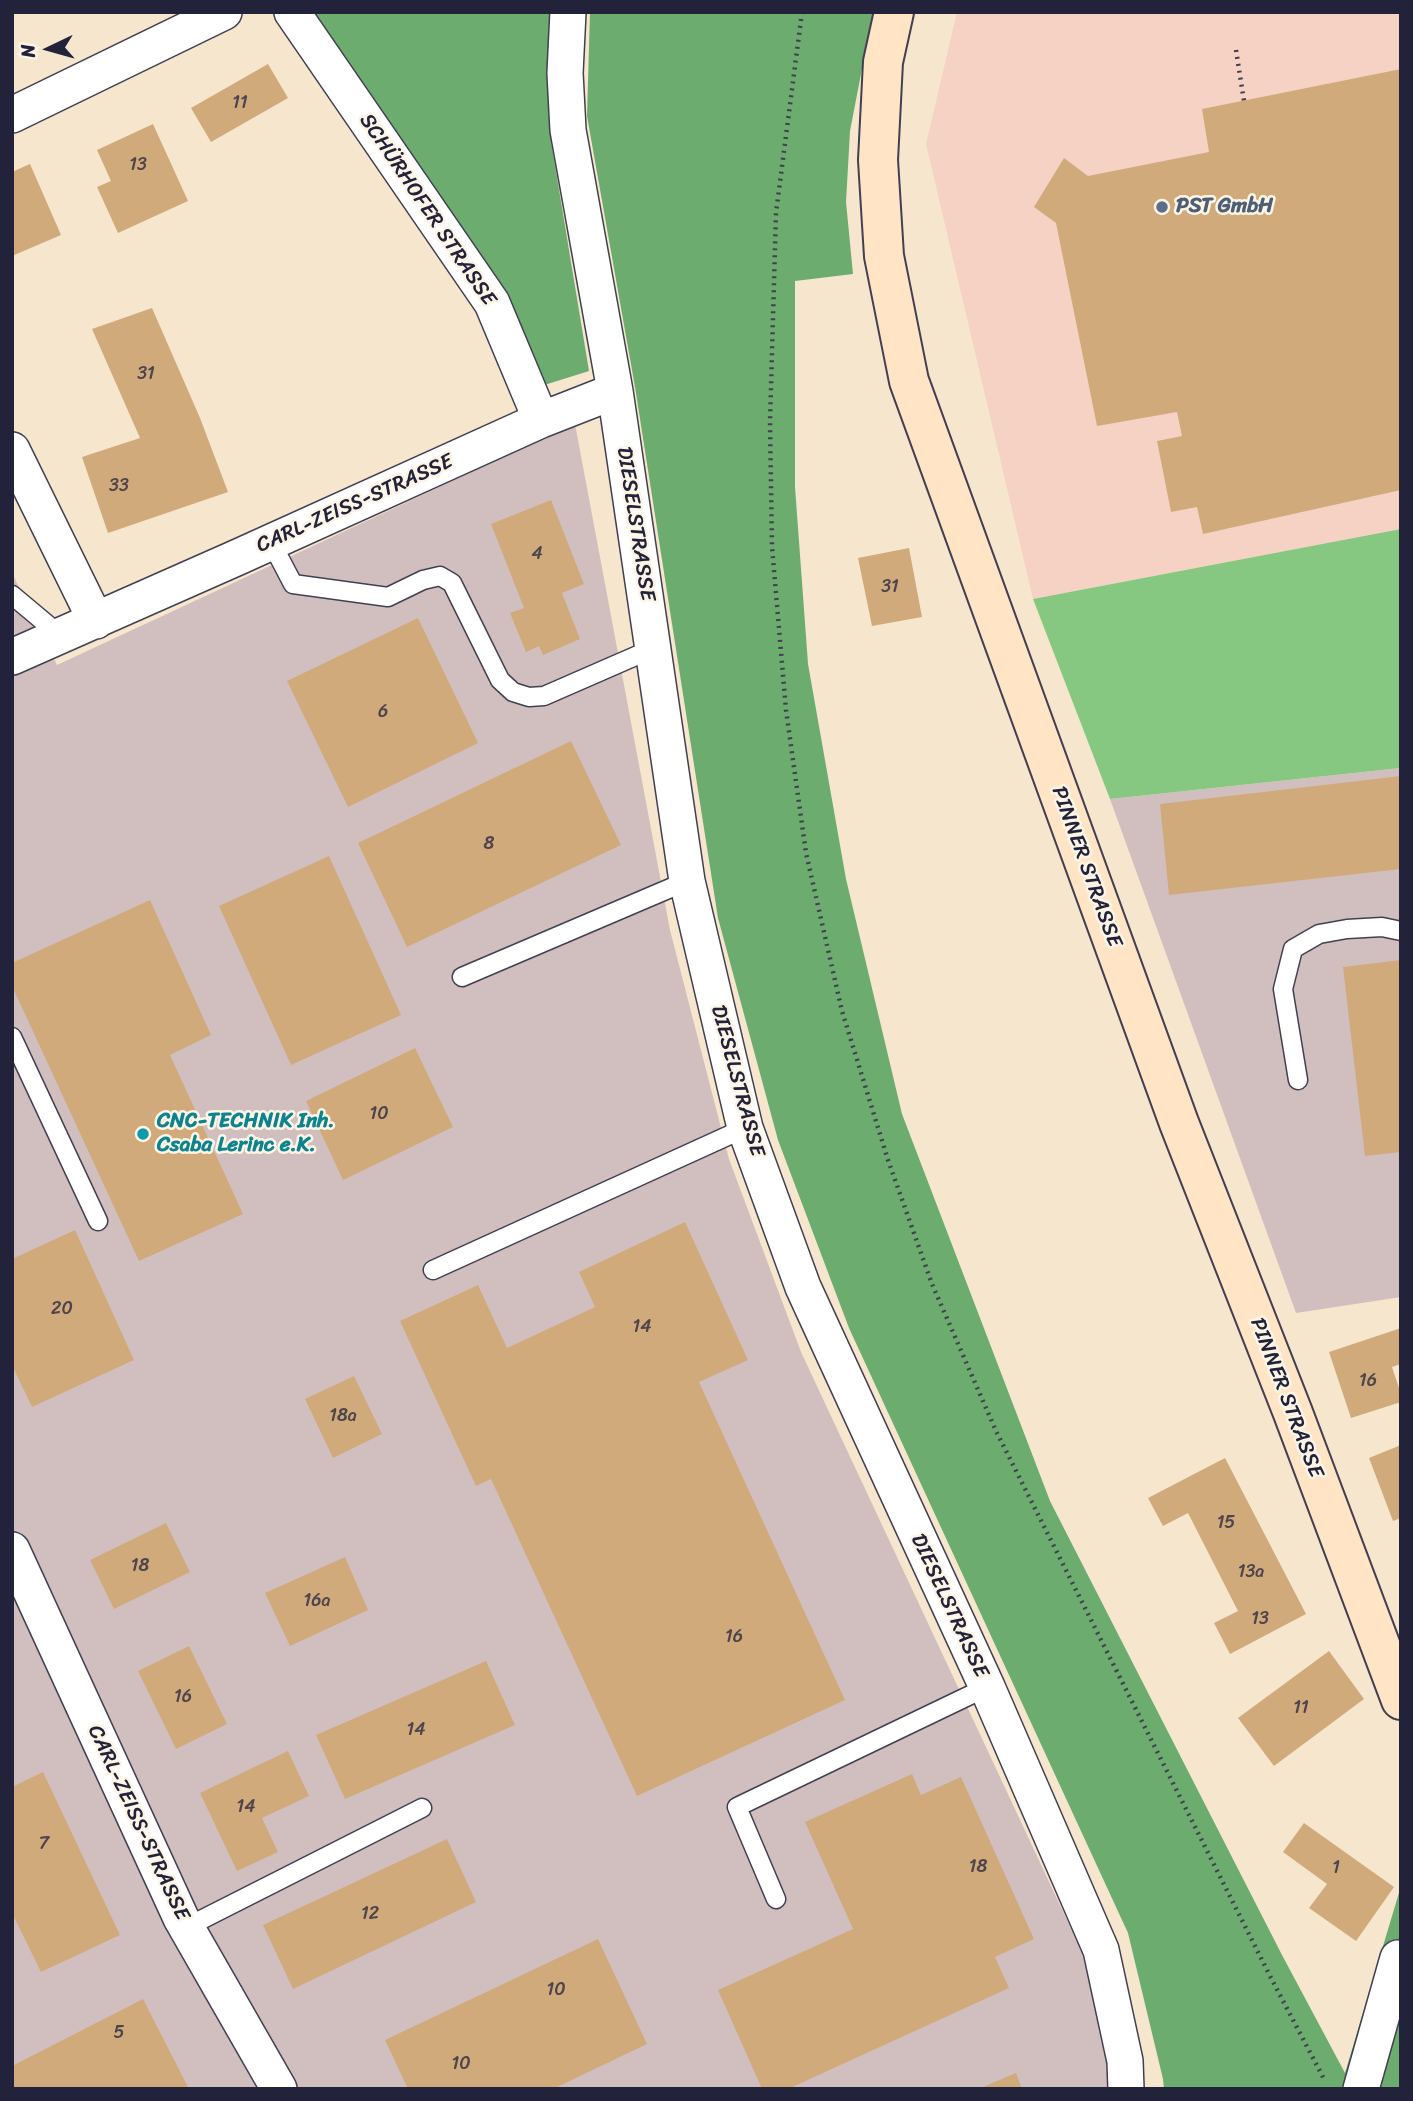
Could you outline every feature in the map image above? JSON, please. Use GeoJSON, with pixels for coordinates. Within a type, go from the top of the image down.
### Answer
{"type":"FeatureCollection","features":[{"type":"Feature","properties":{"kind":"street"},"geometry":{"type":"LineString","coordinates":[[12,115],[224,12]]}},
{"type":"Feature","properties":{"kind":"street","name":"SCHÜRHOFER STRASSE"},"geometry":{"type":"LineString","coordinates":[[292,12],[492,303],[541,420]]}},
{"type":"Feature","properties":{"kind":"street","name":"DIESELSTRASSE"},"geometry":{"type":"LineString","coordinates":[[568,12],[565,73],[568,130],[615,391],[687,881],[745,1128],[803,1287],[987,1688],[1101,1950],[1125,2061],[1126,2089]]}},
{"type":"Feature","properties":{"kind":"street","name":"PINNER STRASSE"},"geometry":{"type":"LineString","coordinates":[[894,12],[883,62],[878,160],[884,256],[909,381],[1179,1124],[1293,1413],[1401,1700]]}},
{"type":"Feature","properties":{"kind":"street","name":"CARL-ZEISS-STRASSE"},"geometry":{"type":"LineString","coordinates":[[12,657],[541,420],[615,391]]}},
{"type":"Feature","properties":{"kind":"street"},"geometry":{"type":"LineString","coordinates":[[12,450],[96,621]]}},
{"type":"Feature","properties":{"kind":"street","name":"CARL-ZEISS-STRASSE"},"geometry":{"type":"LineString","coordinates":[[12,1550],[187,1927],[279,2089]]}},
{"type":"Feature","properties":{"kind":"street"},"geometry":{"type":"LineString","coordinates":[[1361,2089],[1398,1958]]}},
{"type":"Feature","properties":{"kind":"lane"},"geometry":{"type":"LineString","coordinates":[[271,542],[293,584],[388,597],[423,580],[440,576],[452,583],[500,680],[513,692],[529,697],[544,696],[654,648]]}},
{"type":"Feature","properties":{"kind":"lane"},"geometry":{"type":"LineString","coordinates":[[12,595],[61,636]]}},
{"type":"Feature","properties":{"kind":"lane"},"geometry":{"type":"LineString","coordinates":[[462,976],[687,881]]}},
{"type":"Feature","properties":{"kind":"lane"},"geometry":{"type":"LineString","coordinates":[[1298,1080],[1283,989],[1293,949],[1319,934],[1347,929],[1382,927],[1401,931]]}},
{"type":"Feature","properties":{"kind":"lane"},"geometry":{"type":"LineString","coordinates":[[12,1037],[98,1220]]}},
{"type":"Feature","properties":{"kind":"lane"},"geometry":{"type":"LineString","coordinates":[[433,1270],[745,1128]]}},
{"type":"Feature","properties":{"kind":"lane"},"geometry":{"type":"LineString","coordinates":[[776,1899],[737,1807],[987,1688]]}},
{"type":"Feature","properties":{"kind":"lane"},"geometry":{"type":"LineString","coordinates":[[187,1927],[422,1808]]}},
{"type":"Feature","properties":{"kind":"path"},"geometry":{"type":"LineString","coordinates":[[803,12],[776,213],[770,422],[772,547],[786,710],[806,853],[842,1011],[888,1160],[932,1284],[996,1431],[1329,2089]]}},
{"type":"Feature","properties":{"kind":"path"},"geometry":{"type":"LineString","coordinates":[[1236,50],[1244,100]]}},
{"type":"Feature","properties":{"kind":"shaded area"},"geometry":{"type":"Polygon","coordinates":[[[957,12],[1401,12],[1401,529],[1033,599],[926,144],[957,12]]]}},
{"type":"Feature","properties":{"kind":"shaded area"},"geometry":{"type":"Polygon","coordinates":[[[575,424],[670,930],[729,1159],[801,1352],[1081,1950],[1121,2089],[12,2089],[12,573],[57,665],[575,424]]]}},
{"type":"Feature","properties":{"kind":"shaded area"},"geometry":{"type":"Polygon","coordinates":[[[1401,768],[1401,1297],[1296,1313],[1110,799],[1401,768]]]}},
{"type":"Feature","properties":{"kind":"green space"},"geometry":{"type":"Polygon","coordinates":[[[309,12],[553,12],[551,141],[589,371],[538,387],[309,12]]]}},
{"type":"Feature","properties":{"kind":"green space"},"geometry":{"type":"Polygon","coordinates":[[[590,12],[873,12],[850,131],[846,202],[853,274],[795,281],[795,487],[808,664],[846,879],[902,1114],[1050,1501],[1345,2073],[1401,1886],[1401,2089],[1164,2089],[1128,1933],[849,1328],[778,1140],[718,918],[635,387],[587,116],[590,12]]]}},
{"type":"Feature","properties":{"kind":"green space"},"geometry":{"type":"Polygon","coordinates":[[[1401,529],[1401,768],[1110,799],[1033,599],[1401,529]]]}},
{"type":"Feature","properties":{"kind":"building"},"geometry":{"type":"Polygon","coordinates":[[[268,64],[288,98],[211,142],[191,108],[268,64]]]}},
{"type":"Feature","properties":{"kind":"building"},"geometry":{"type":"Polygon","coordinates":[[[1401,69],[1401,490],[1203,534],[1197,507],[1171,512],[1157,441],[1182,436],[1177,412],[1097,426],[1056,223],[1034,207],[1064,158],[1088,176],[1209,152],[1202,109],[1401,69]]]}},
{"type":"Feature","properties":{"kind":"building"},"geometry":{"type":"Polygon","coordinates":[[[153,124],[188,201],[118,233],[97,187],[111,181],[97,150],[153,124]]]}},
{"type":"Feature","properties":{"kind":"building"},"geometry":{"type":"Polygon","coordinates":[[[30,164],[61,235],[12,256],[12,172],[30,164]]]}},
{"type":"Feature","properties":{"kind":"building"},"geometry":{"type":"Polygon","coordinates":[[[152,308],[200,418],[228,492],[108,533],[82,457],[140,438],[92,329],[152,308]]]}},
{"type":"Feature","properties":{"kind":"building"},"geometry":{"type":"Polygon","coordinates":[[[551,500],[584,584],[562,593],[580,639],[543,655],[539,646],[526,652],[510,613],[524,608],[491,524],[551,500]]]}},
{"type":"Feature","properties":{"kind":"building"},"geometry":{"type":"Polygon","coordinates":[[[909,548],[922,617],[872,626],[858,558],[909,548]]]}},
{"type":"Feature","properties":{"kind":"building"},"geometry":{"type":"Polygon","coordinates":[[[418,618],[478,743],[348,807],[287,681],[418,618]]]}},
{"type":"Feature","properties":{"kind":"building"},"geometry":{"type":"Polygon","coordinates":[[[571,741],[621,845],[407,947],[358,843],[571,741]]]}},
{"type":"Feature","properties":{"kind":"building"},"geometry":{"type":"Polygon","coordinates":[[[1401,776],[1401,869],[1169,895],[1160,804],[1401,776]]]}},
{"type":"Feature","properties":{"kind":"building"},"geometry":{"type":"Polygon","coordinates":[[[329,856],[401,1015],[291,1065],[219,906],[329,856]]]}},
{"type":"Feature","properties":{"kind":"building","name":"CNC-TECHNIK Inh. Csaba Lerinc e.K."},"geometry":{"type":"Polygon","coordinates":[[[150,900],[211,1035],[170,1055],[243,1214],[139,1261],[12,986],[12,963],[150,900]]]}},
{"type":"Feature","properties":{"kind":"building"},"geometry":{"type":"Polygon","coordinates":[[[1401,960],[1401,1152],[1365,1156],[1343,967],[1401,960]]]}},
{"type":"Feature","properties":{"kind":"building"},"geometry":{"type":"Polygon","coordinates":[[[415,1048],[453,1127],[343,1180],[306,1101],[415,1048]]]}},
{"type":"Feature","properties":{"kind":"building"},"geometry":{"type":"Polygon","coordinates":[[[685,1222],[748,1360],[699,1382],[845,1700],[637,1796],[491,1479],[476,1486],[400,1321],[478,1285],[507,1348],[595,1307],[579,1272],[685,1222]]]}},
{"type":"Feature","properties":{"kind":"building"},"geometry":{"type":"Polygon","coordinates":[[[75,1230],[134,1360],[32,1407],[12,1365],[12,1259],[75,1230]]]}},
{"type":"Feature","properties":{"kind":"building"},"geometry":{"type":"Polygon","coordinates":[[[1401,1328],[1401,1364],[1392,1367],[1401,1402],[1351,1418],[1329,1352],[1401,1328]]]}},
{"type":"Feature","properties":{"kind":"building"},"geometry":{"type":"Polygon","coordinates":[[[354,1376],[382,1434],[333,1458],[305,1399],[354,1376]]]}},
{"type":"Feature","properties":{"kind":"building"},"geometry":{"type":"Polygon","coordinates":[[[1401,1445],[1401,1518],[1393,1521],[1369,1458],[1401,1445]]]}},
{"type":"Feature","properties":{"kind":"building"},"geometry":{"type":"Polygon","coordinates":[[[1225,1458],[1306,1614],[1230,1654],[1214,1623],[1238,1611],[1188,1513],[1163,1526],[1148,1498],[1225,1458]]]}},
{"type":"Feature","properties":{"kind":"building"},"geometry":{"type":"Polygon","coordinates":[[[166,1523],[190,1572],[114,1609],[90,1560],[166,1523]]]}},
{"type":"Feature","properties":{"kind":"building"},"geometry":{"type":"Polygon","coordinates":[[[345,1557],[368,1610],[290,1646],[265,1593],[345,1557]]]}},
{"type":"Feature","properties":{"kind":"building"},"geometry":{"type":"Polygon","coordinates":[[[189,1646],[227,1724],[176,1749],[138,1671],[189,1646]]]}},
{"type":"Feature","properties":{"kind":"building"},"geometry":{"type":"Polygon","coordinates":[[[1329,1651],[1364,1699],[1274,1766],[1238,1718],[1329,1651]]]}},
{"type":"Feature","properties":{"kind":"building"},"geometry":{"type":"Polygon","coordinates":[[[486,1661],[515,1725],[345,1799],[316,1735],[486,1661]]]}},
{"type":"Feature","properties":{"kind":"building"},"geometry":{"type":"Polygon","coordinates":[[[288,1751],[309,1796],[262,1818],[278,1852],[237,1871],[200,1793],[288,1751]]]}},
{"type":"Feature","properties":{"kind":"building"},"geometry":{"type":"Polygon","coordinates":[[[43,1772],[120,1935],[41,1972],[12,1913],[12,1787],[43,1772]]]}},
{"type":"Feature","properties":{"kind":"building"},"geometry":{"type":"Polygon","coordinates":[[[912,1774],[921,1795],[961,1777],[1034,1939],[995,1957],[1009,1988],[788,2089],[762,2089],[718,1990],[853,1929],[805,1822],[912,1774]]]}},
{"type":"Feature","properties":{"kind":"building"},"geometry":{"type":"Polygon","coordinates":[[[1304,1823],[1394,1887],[1356,1941],[1309,1908],[1327,1884],[1283,1852],[1304,1823]]]}},
{"type":"Feature","properties":{"kind":"building"},"geometry":{"type":"Polygon","coordinates":[[[447,1839],[476,1902],[293,1989],[263,1925],[447,1839]]]}},
{"type":"Feature","properties":{"kind":"building"},"geometry":{"type":"Polygon","coordinates":[[[598,1939],[647,2044],[553,2089],[408,2089],[385,2040],[598,1939]]]}},
{"type":"Feature","properties":{"kind":"building"},"geometry":{"type":"Polygon","coordinates":[[[143,1999],[189,2089],[12,2089],[12,2066],[143,1999]]]}},
{"type":"Feature","properties":{"kind":"building"},"geometry":{"type":"Polygon","coordinates":[[[1016,2073],[1022,2089],[978,2089],[1016,2073]]]}},
{"type":"Feature","properties":{"kind":"place","name":"PST GmbH"},"geometry":{"type":"Point","coordinates":[1162,207]}},
{"type":"Feature","properties":{"kind":"place","name":"CNC-TECHNIK Inh. Csaba Lerinc e.K."},"geometry":{"type":"Point","coordinates":[143,1134]}}]}
